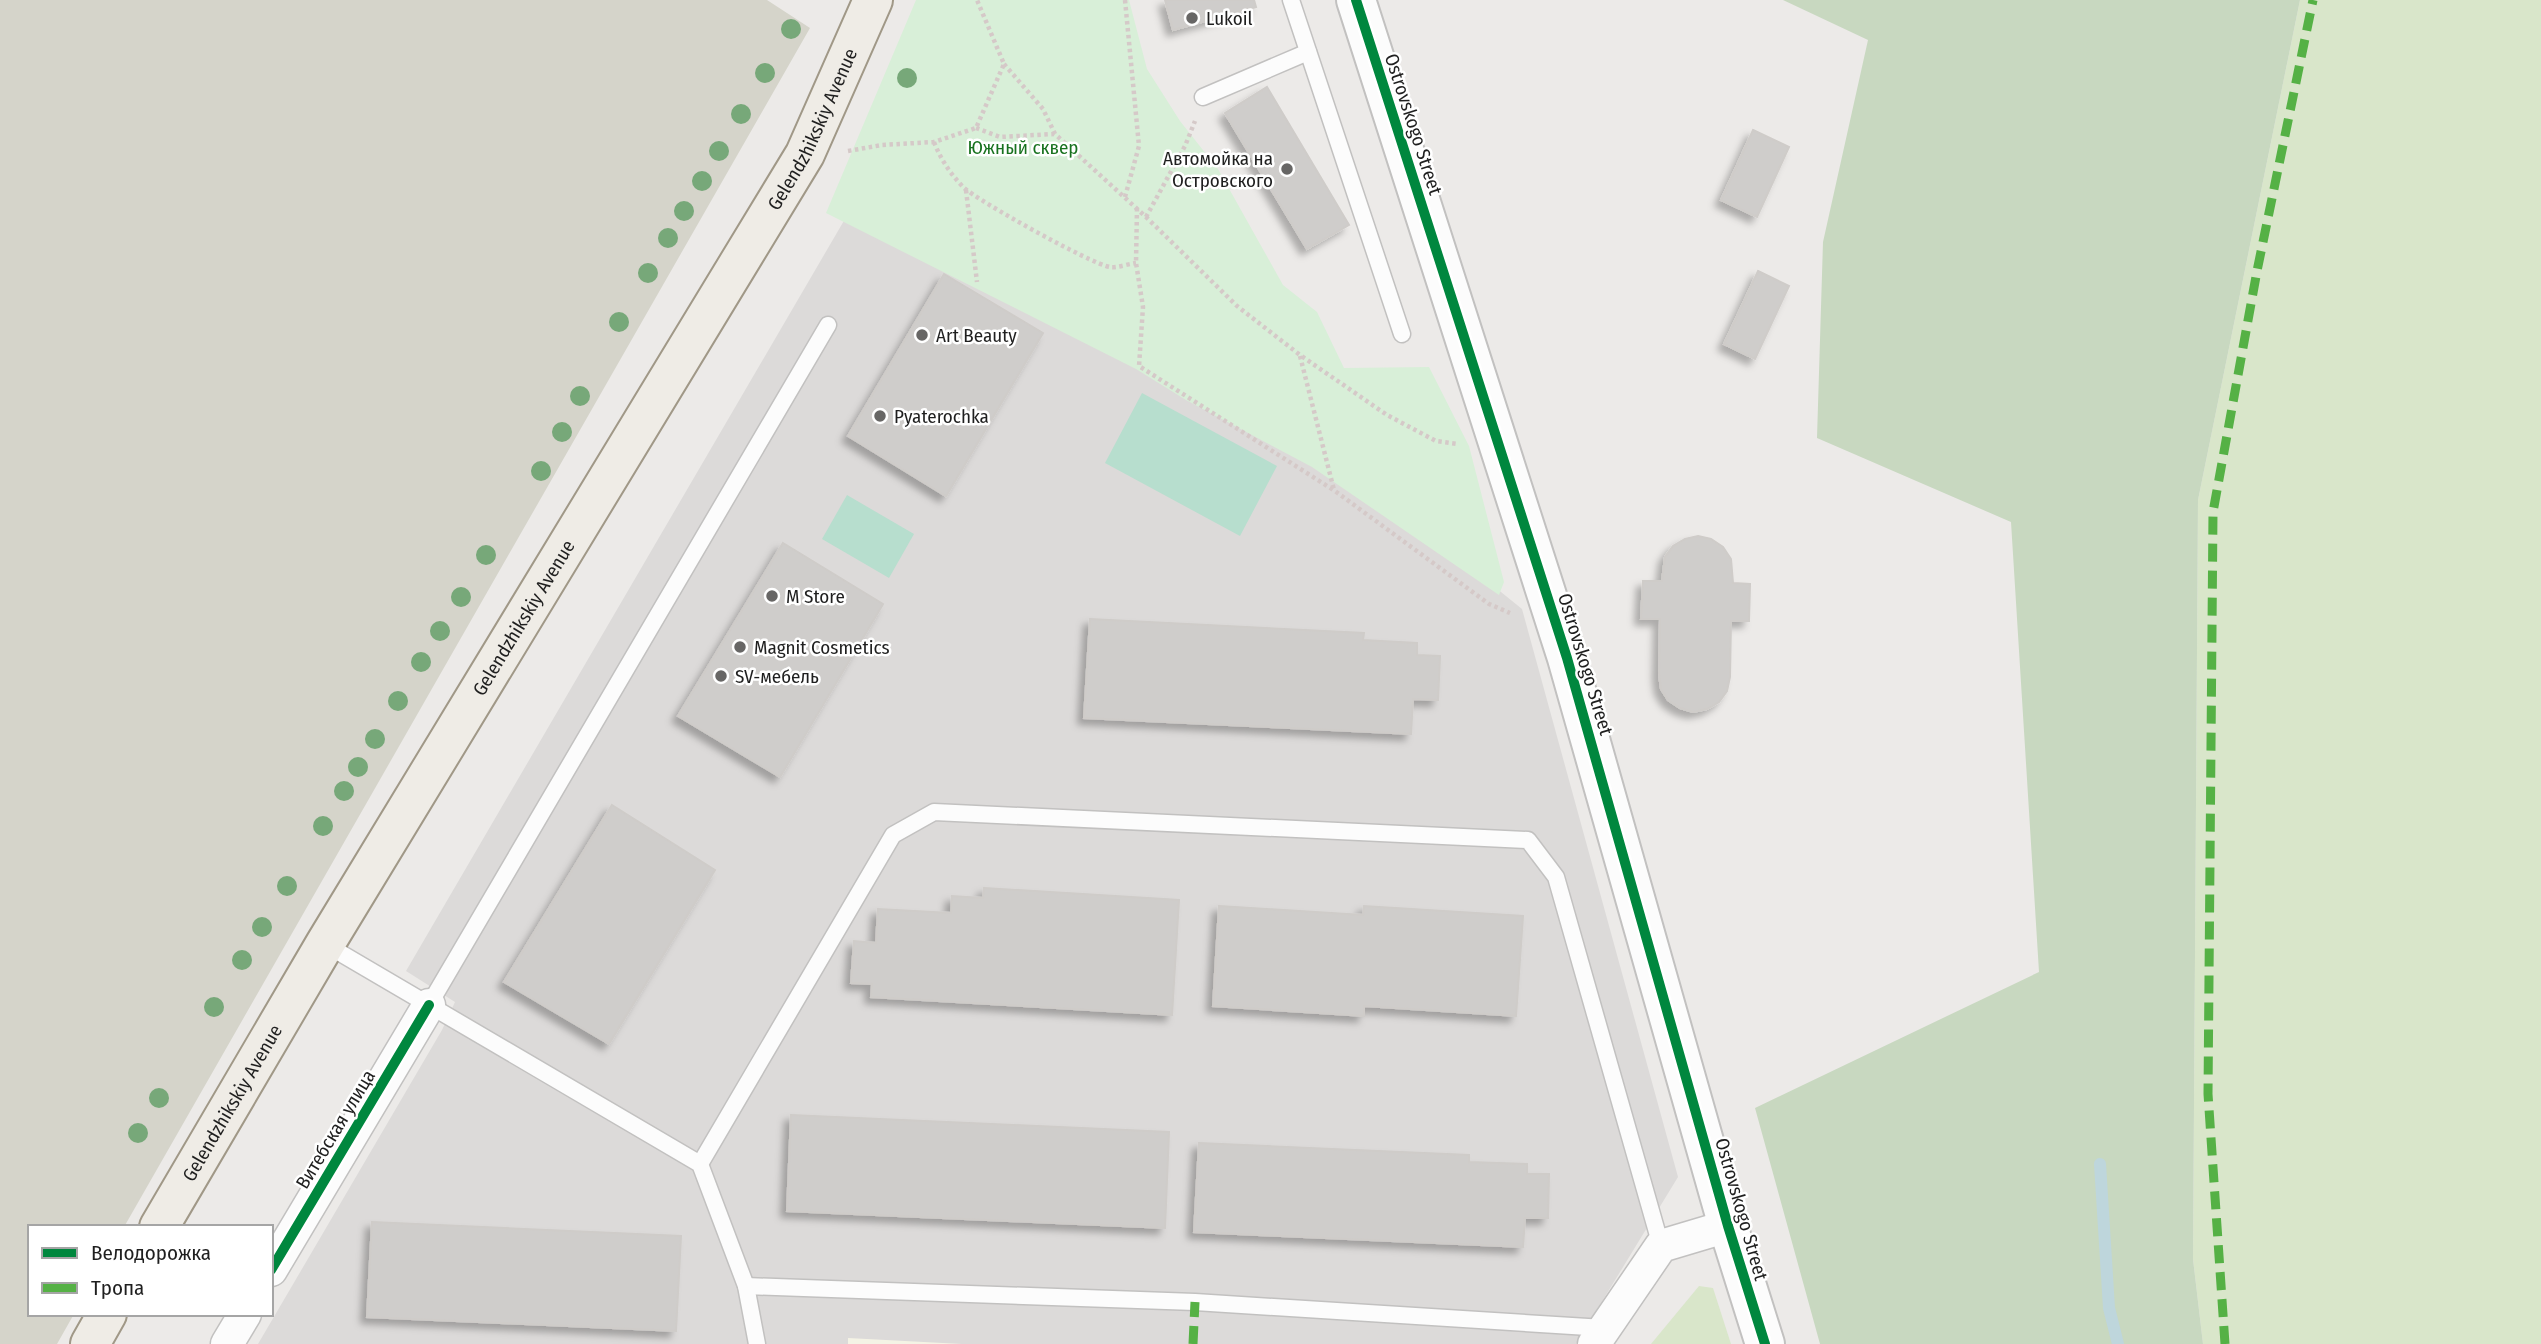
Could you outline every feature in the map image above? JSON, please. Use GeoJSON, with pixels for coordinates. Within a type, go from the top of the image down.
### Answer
{"type":"FeatureCollection","features":[{"type":"Feature","properties":{"kind":"main road","name":"Gelendzhikskiy Avenue"},"geometry":{"type":"LineString","coordinates":[[160,1225],[326,944],[805,154],[873,0]]}},
{"type":"Feature","properties":{"kind":"main road"},"geometry":{"type":"LineString","coordinates":[[90,1344],[106,1316]]}},
{"type":"Feature","properties":{"kind":"street","name":"Ostrovskogo Street"},"geometry":{"type":"LineString","coordinates":[[1356,0],[1567,658],[1728,1226],[1765,1344]]}},
{"type":"Feature","properties":{"kind":"street","name":"Витебская улица"},"geometry":{"type":"LineString","coordinates":[[273,1267],[429,1005]]}},
{"type":"Feature","properties":{"kind":"street"},"geometry":{"type":"LineString","coordinates":[[1599,1336],[1661,1246],[1728,1226]]}},
{"type":"Feature","properties":{"kind":"street"},"geometry":{"type":"LineString","coordinates":[[227,1344],[244,1316]]}},
{"type":"Feature","properties":{"kind":"lane"},"geometry":{"type":"LineString","coordinates":[[1291,0],[1402,334]]}},
{"type":"Feature","properties":{"kind":"lane"},"geometry":{"type":"LineString","coordinates":[[1203,97],[1308,52]]}},
{"type":"Feature","properties":{"kind":"lane"},"geometry":{"type":"LineString","coordinates":[[429,1005],[828,325]]}},
{"type":"Feature","properties":{"kind":"lane"},"geometry":{"type":"LineString","coordinates":[[700,1164],[893,835],[934,812],[1528,839],[1556,877],[1661,1246]]}},
{"type":"Feature","properties":{"kind":"lane"},"geometry":{"type":"LineString","coordinates":[[326,944],[700,1164],[746,1286],[757,1344]]}},
{"type":"Feature","properties":{"kind":"lane"},"geometry":{"type":"LineString","coordinates":[[746,1286],[1195,1303],[1599,1336]]}},
{"type":"Feature","properties":{"kind":"path"},"geometry":{"type":"LineString","coordinates":[[977,0],[1004,64],[1043,109],[1055,134],[1137,208],[1237,306],[1300,355],[1387,415],[1436,441],[1469,446]]}},
{"type":"Feature","properties":{"kind":"path"},"geometry":{"type":"LineString","coordinates":[[1125,0],[1139,146],[1125,197]]}},
{"type":"Feature","properties":{"kind":"path"},"geometry":{"type":"LineString","coordinates":[[976,128],[1004,64]]}},
{"type":"Feature","properties":{"kind":"path"},"geometry":{"type":"LineString","coordinates":[[1146,217],[1185,145],[1203,97]]}},
{"type":"Feature","properties":{"kind":"path"},"geometry":{"type":"LineString","coordinates":[[840,152],[882,145],[934,142],[976,128],[1000,137],[1055,134]]}},
{"type":"Feature","properties":{"kind":"path"},"geometry":{"type":"LineString","coordinates":[[934,142],[943,164],[966,189],[1074,252],[1110,267],[1136,263]]}},
{"type":"Feature","properties":{"kind":"path"},"geometry":{"type":"LineString","coordinates":[[966,189],[976,282]]}},
{"type":"Feature","properties":{"kind":"path"},"geometry":{"type":"LineString","coordinates":[[1137,208],[1136,263],[1143,307],[1139,366],[1335,491],[1489,604],[1521,618]]}},
{"type":"Feature","properties":{"kind":"path"},"geometry":{"type":"LineString","coordinates":[[1300,355],[1335,491]]}},
{"type":"Feature","properties":{"kind":"shaded area"},"geometry":{"type":"Polygon","coordinates":[[[0,0],[767,0],[810,28],[125,1225],[28,1225],[28,1316],[73,1316],[57,1344],[0,1344],[0,0]]]}},
{"type":"Feature","properties":{"kind":"shaded area"},"geometry":{"type":"Polygon","coordinates":[[[866,183],[1166,321],[1522,609],[1678,1177],[1576,1344],[258,1344],[442,1030],[455,1002],[406,971],[866,183]]]}},
{"type":"Feature","properties":{"kind":"shaded area"},"geometry":{"type":"Polygon","coordinates":[[[848,1338],[962,1344],[848,1344],[848,1338]]]}},
{"type":"Feature","properties":{"kind":"green space","name":"Южный сквер"},"geometry":{"type":"Polygon","coordinates":[[[916,0],[1129,0],[1147,69],[1180,121],[1218,169],[1283,285],[1317,312],[1344,368],[1429,367],[1469,446],[1504,582],[1499,595],[1312,467],[1186,400],[1136,369],[826,213],[916,0]]]}},
{"type":"Feature","properties":{"kind":"green space"},"geometry":{"type":"Polygon","coordinates":[[[1783,0],[2300,0],[2198,500],[2193,1259],[2203,1344],[1820,1344],[1755,1108],[2039,972],[2011,522],[1817,438],[1823,242],[1868,40],[1783,0]]]}},
{"type":"Feature","properties":{"kind":"green space"},"geometry":{"type":"Polygon","coordinates":[[[2300,0],[2541,0],[2541,1344],[2203,1344],[2193,1259],[2198,500],[2300,0]]]}},
{"type":"Feature","properties":{"kind":"green space"},"geometry":{"type":"Polygon","coordinates":[[[1142,393],[1277,466],[1240,536],[1105,463],[1142,393]]]}},
{"type":"Feature","properties":{"kind":"green space"},"geometry":{"type":"Polygon","coordinates":[[[847,495],[914,534],[889,578],[822,539],[847,495]]]}},
{"type":"Feature","properties":{"kind":"green space"},"geometry":{"type":"Polygon","coordinates":[[[1699,1286],[1713,1288],[1731,1344],[1651,1344],[1699,1286]]]}},
{"type":"Feature","properties":{"kind":"building","name":"Lukoil"},"geometry":{"type":"Polygon","coordinates":[[[1165,0],[1254,0],[1256,7],[1173,30],[1165,0]]]}},
{"type":"Feature","properties":{"kind":"building","name":"Автомойка на Островского"},"geometry":{"type":"Polygon","coordinates":[[[1267,87],[1349,225],[1307,249],[1225,113],[1267,87]]]}},
{"type":"Feature","properties":{"kind":"building"},"geometry":{"type":"Polygon","coordinates":[[[1753,130],[1789,147],[1757,217],[1721,200],[1753,130]]]}},
{"type":"Feature","properties":{"kind":"building"},"geometry":{"type":"Polygon","coordinates":[[[1758,271],[1789,286],[1755,359],[1724,344],[1758,271]]]}},
{"type":"Feature","properties":{"kind":"building"},"geometry":{"type":"Polygon","coordinates":[[[944,274],[1043,333],[946,496],[848,436],[944,274]]]}},
{"type":"Feature","properties":{"kind":"building"},"geometry":{"type":"Polygon","coordinates":[[[1698,536],[1711,539],[1723,547],[1731,559],[1733,583],[1750,584],[1749,621],[1731,621],[1730,677],[1727,691],[1719,702],[1707,709],[1693,712],[1668,700],[1661,689],[1660,619],[1641,619],[1643,581],[1662,581],[1665,557],[1673,546],[1698,536]]]}},
{"type":"Feature","properties":{"kind":"building"},"geometry":{"type":"Polygon","coordinates":[[[783,543],[883,604],[780,777],[678,716],[783,543]]]}},
{"type":"Feature","properties":{"kind":"building"},"geometry":{"type":"Polygon","coordinates":[[[1090,619],[1364,633],[1363,640],[1417,643],[1417,655],[1440,656],[1438,700],[1413,699],[1411,734],[1084,718],[1090,619]]]}},
{"type":"Feature","properties":{"kind":"building"},"geometry":{"type":"Polygon","coordinates":[[[612,805],[715,870],[609,1044],[504,982],[612,805]]]}},
{"type":"Feature","properties":{"kind":"building"},"geometry":{"type":"Polygon","coordinates":[[[984,888],[1179,900],[1172,1015],[871,997],[872,984],[851,983],[854,941],[876,943],[878,909],[951,913],[952,896],[983,898],[984,888]]]}},
{"type":"Feature","properties":{"kind":"building"},"geometry":{"type":"Polygon","coordinates":[[[1219,906],[1363,915],[1364,906],[1523,916],[1516,1016],[1364,1006],[1364,1016],[1213,1006],[1219,906]]]}},
{"type":"Feature","properties":{"kind":"building"},"geometry":{"type":"Polygon","coordinates":[[[791,1115],[1169,1132],[1165,1228],[787,1211],[791,1115]]]}},
{"type":"Feature","properties":{"kind":"building"},"geometry":{"type":"Polygon","coordinates":[[[1199,1143],[1469,1155],[1469,1162],[1527,1164],[1527,1174],[1549,1174],[1548,1218],[1525,1218],[1523,1247],[1194,1232],[1199,1143]]]}},
{"type":"Feature","properties":{"kind":"building"},"geometry":{"type":"Polygon","coordinates":[[[372,1222],[681,1236],[676,1331],[367,1317],[372,1222]]]}},
{"type":"Feature","properties":{"kind":"waterway"},"geometry":{"type":"LineString","coordinates":[[2100,1164],[2109,1308],[2118,1344]]}},
{"type":"Feature","properties":{"kind":"marked path"},"geometry":{"type":"LineString","coordinates":[[2225,1344],[2208,1094],[2213,512],[2257,271],[2313,0]]}},
{"type":"Feature","properties":{"kind":"marked path"},"geometry":{"type":"LineString","coordinates":[[1193,1344],[1195,1302]]}},
{"type":"Feature","properties":{"kind":"cycle path"},"geometry":{"type":"LineString","coordinates":[[1356,0],[1567,658],[1728,1226],[1765,1344]]}},
{"type":"Feature","properties":{"kind":"cycle path"},"geometry":{"type":"LineString","coordinates":[[273,1267],[429,1005]]}},
{"type":"Feature","properties":{"kind":"place","name":"Lukoil"},"geometry":{"type":"Point","coordinates":[1192,18]}},
{"type":"Feature","properties":{"kind":"place","name":"Автомойка на Островского"},"geometry":{"type":"Point","coordinates":[1287,169]}},
{"type":"Feature","properties":{"kind":"place","name":"Art Beauty"},"geometry":{"type":"Point","coordinates":[922,335]}},
{"type":"Feature","properties":{"kind":"place","name":"Pyaterochka"},"geometry":{"type":"Point","coordinates":[880,416]}},
{"type":"Feature","properties":{"kind":"place","name":"M Store"},"geometry":{"type":"Point","coordinates":[772,596]}},
{"type":"Feature","properties":{"kind":"place","name":"Magnit Cosmetics"},"geometry":{"type":"Point","coordinates":[740,647]}},
{"type":"Feature","properties":{"kind":"place","name":"SV-мебель"},"geometry":{"type":"Point","coordinates":[721,676]}}]}
